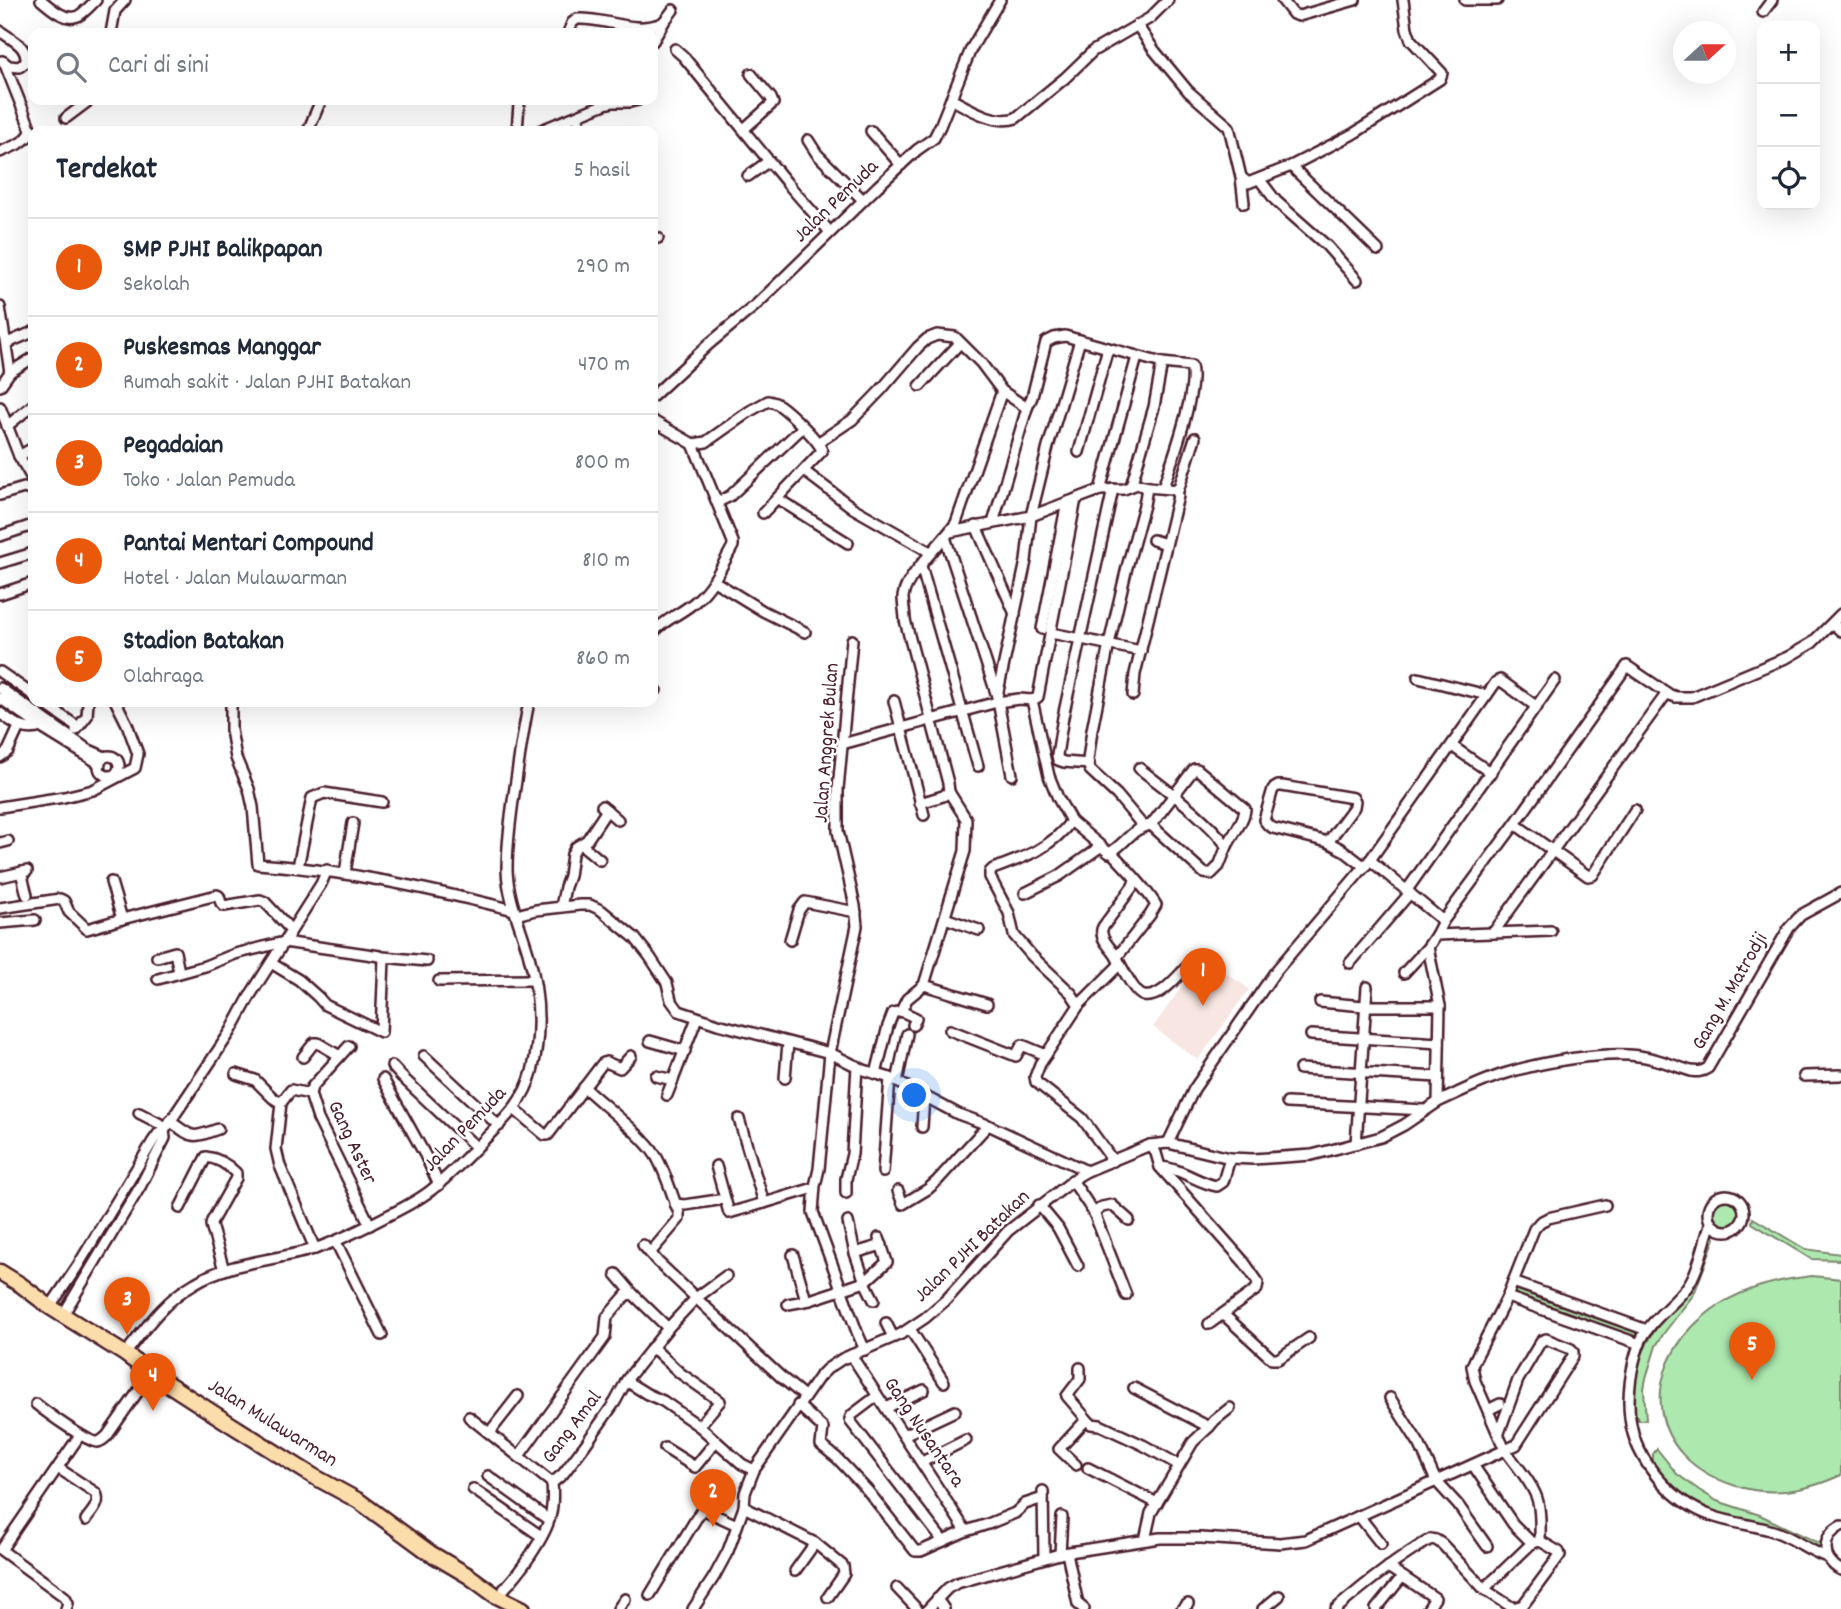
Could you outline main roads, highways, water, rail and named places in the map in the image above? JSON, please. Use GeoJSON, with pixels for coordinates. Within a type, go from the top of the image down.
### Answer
{"type":"FeatureCollection","features":[{"type":"Feature","properties":{"kind":"highway","name":"Jalan Mulawarman"},"geometry":{"type":"LineString","coordinates":[[0,1272],[151,1373],[313,1476],[359,1501],[382,1519],[472,1572]]}},
{"type":"Feature","properties":{"kind":"highway"},"geometry":{"type":"LineString","coordinates":[[472,1572],[504,1589],[521,1607]]}},
{"type":"Feature","properties":{"kind":"highway"},"geometry":{"type":"LineString","coordinates":[[472,1572],[495,1595],[521,1607]]}},
{"type":"Feature","properties":{"kind":"place","name":"SMP PJHI Balikpapan"},"geometry":{"type":"Point","coordinates":[1203,1006]}},
{"type":"Feature","properties":{"kind":"place","name":"Pegadaian"},"geometry":{"type":"Point","coordinates":[127,1335]}},
{"type":"Feature","properties":{"kind":"place","name":"Stadion Batakan"},"geometry":{"type":"Point","coordinates":[1752,1380]}},
{"type":"Feature","properties":{"kind":"place","name":"Pantai Mentari Compound"},"geometry":{"type":"Point","coordinates":[153,1411]}},
{"type":"Feature","properties":{"kind":"place","name":"Puskesmas Manggar"},"geometry":{"type":"Point","coordinates":[713,1527]}}]}
